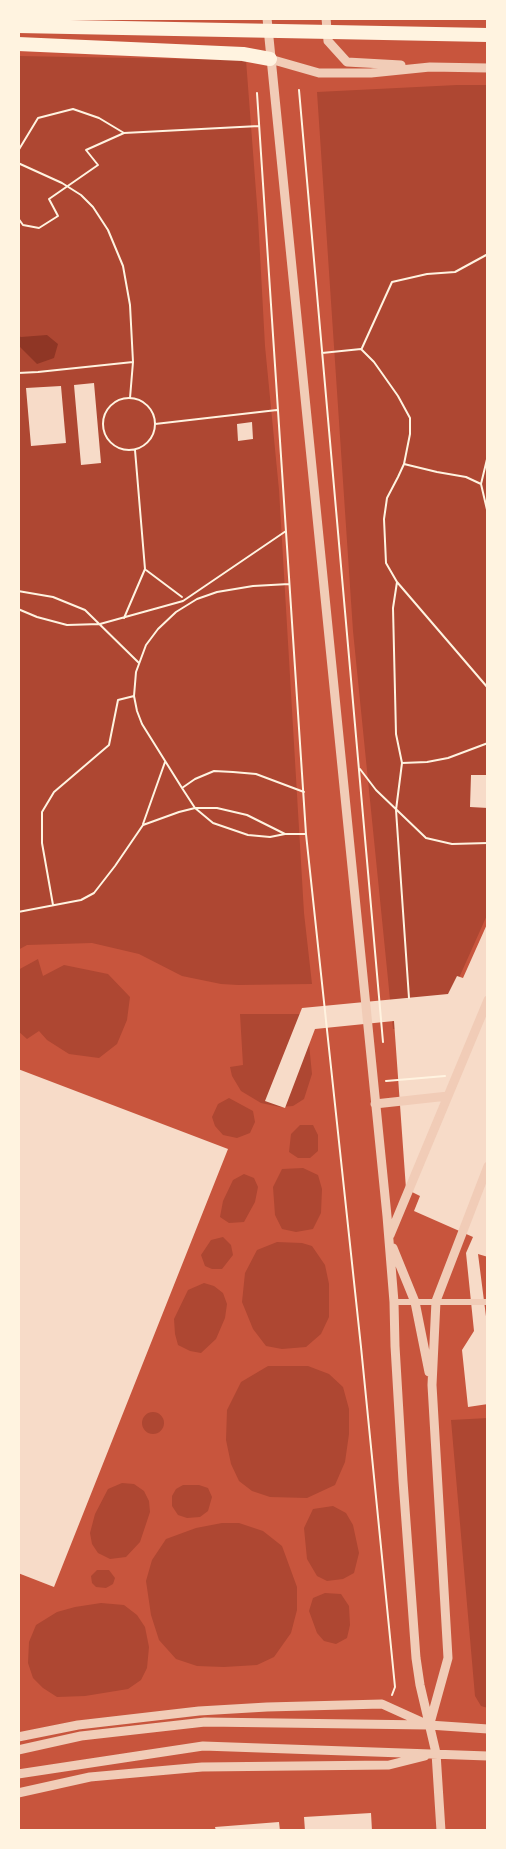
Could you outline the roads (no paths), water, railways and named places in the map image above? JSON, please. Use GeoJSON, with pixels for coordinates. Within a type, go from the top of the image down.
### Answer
{"type":"FeatureCollection","features":[{"type":"Feature","properties":{"kind":"highway"},"geometry":{"type":"LineString","coordinates":[[18,26],[488,35]]}},
{"type":"Feature","properties":{"kind":"highway"},"geometry":{"type":"LineString","coordinates":[[18,44],[243,54],[270,59]]}},
{"type":"Feature","properties":{"kind":"street"},"geometry":{"type":"LineString","coordinates":[[267,18],[389,1237],[402,1470],[416,1658],[436,1753],[441,1831]]}},
{"type":"Feature","properties":{"kind":"street"},"geometry":{"type":"LineString","coordinates":[[326,18],[328,41],[347,62],[488,68]]}},
{"type":"Feature","properties":{"kind":"street"},"geometry":{"type":"LineString","coordinates":[[270,59],[319,73],[370,73],[430,67]]}},
{"type":"Feature","properties":{"kind":"street"},"geometry":{"type":"LineString","coordinates":[[432,1385],[415,1302],[389,1237],[488,1000]]}},
{"type":"Feature","properties":{"kind":"street"},"geometry":{"type":"LineString","coordinates":[[375,1104],[448,1096]]}},
{"type":"Feature","properties":{"kind":"street"},"geometry":{"type":"LineString","coordinates":[[429,1725],[448,1658],[432,1385],[436,1301],[488,1166]]}},
{"type":"Feature","properties":{"kind":"street"},"geometry":{"type":"LineString","coordinates":[[394,1302],[488,1302]]}},
{"type":"Feature","properties":{"kind":"street"},"geometry":{"type":"LineString","coordinates":[[18,1737],[89,1723],[199,1711],[267,1707],[382,1704],[429,1725]]}},
{"type":"Feature","properties":{"kind":"street"},"geometry":{"type":"LineString","coordinates":[[18,1750],[81,1736],[205,1722],[429,1725],[488,1729]]}},
{"type":"Feature","properties":{"kind":"street"},"geometry":{"type":"LineString","coordinates":[[18,1774],[203,1746],[488,1756]]}},
{"type":"Feature","properties":{"kind":"street"},"geometry":{"type":"LineString","coordinates":[[18,1793],[90,1777],[202,1767],[389,1765],[436,1753]]}}]}
